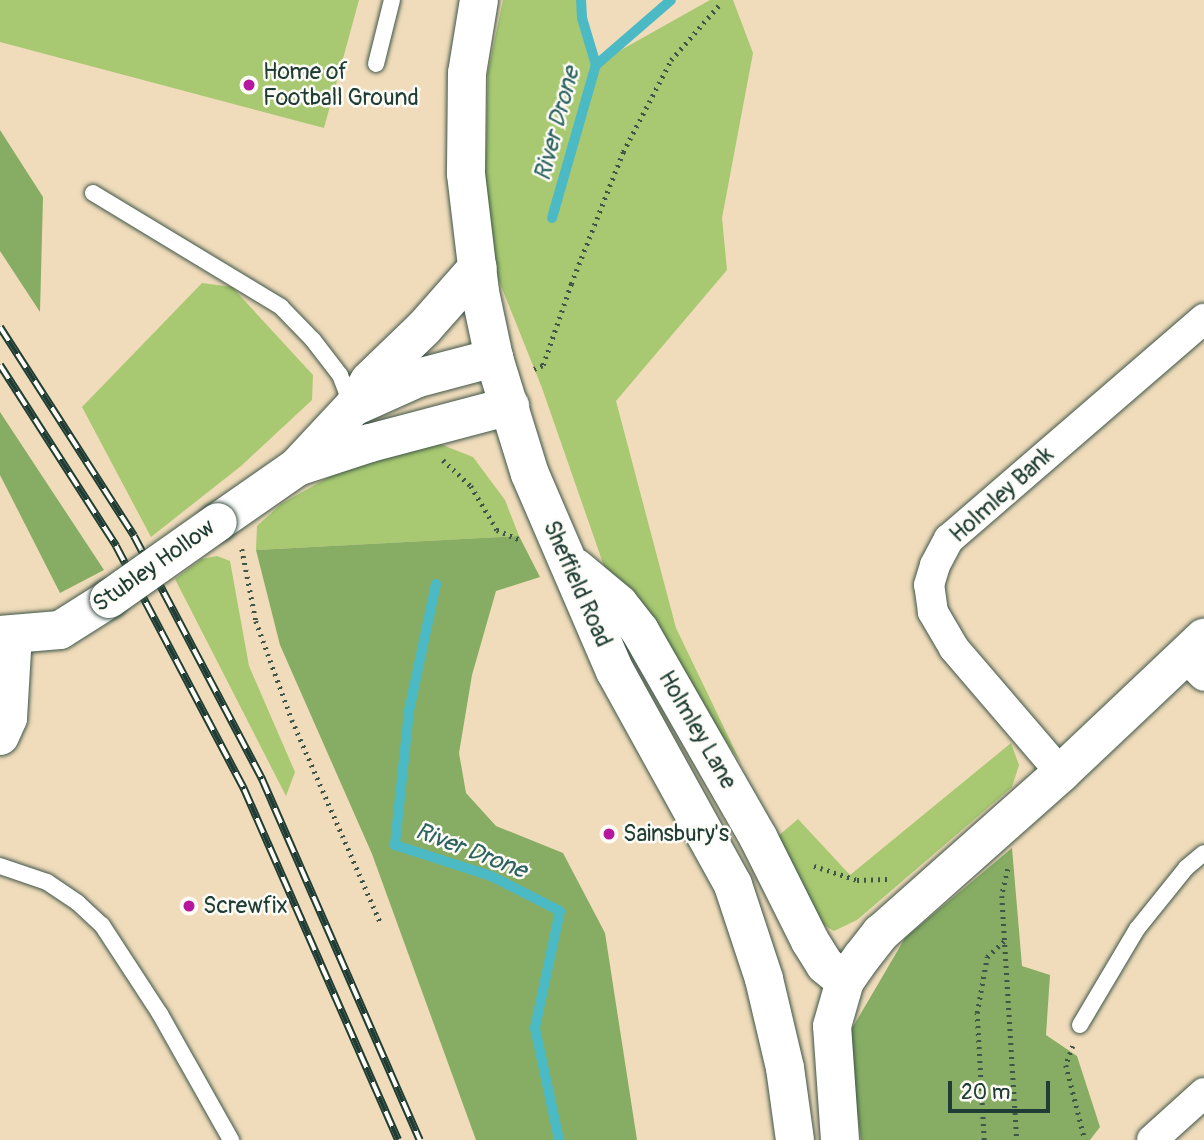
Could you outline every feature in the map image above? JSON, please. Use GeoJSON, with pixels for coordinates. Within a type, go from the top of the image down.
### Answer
{"type":"FeatureCollection","features":[{"type":"Feature","properties":{"kind":"main road","name":"Sheffield Road"},"geometry":{"type":"LineString","coordinates":[[479,0],[467,73],[466,174],[478,267],[502,383],[530,474],[572,565],[615,671],[733,885],[764,979],[785,1068],[795,1140]]}},
{"type":"Feature","properties":{"kind":"main road","name":"Stubley Hollow"},"geometry":{"type":"LineString","coordinates":[[6,635],[60,630],[109,599],[297,467],[353,407],[369,381],[424,328],[478,267]]}},
{"type":"Feature","properties":{"kind":"main road","name":"Stubley Hollow"},"geometry":{"type":"LineString","coordinates":[[353,407],[418,378],[502,383]]}},
{"type":"Feature","properties":{"kind":"main road","name":"Stubley Hollow"},"geometry":{"type":"LineString","coordinates":[[297,467],[370,443],[502,383]]}},
{"type":"Feature","properties":{"kind":"main road","name":"Holmley Lane"},"geometry":{"type":"LineString","coordinates":[[572,565],[619,604],[640,631],[764,848],[810,941],[825,965],[845,981]]}},
{"type":"Feature","properties":{"kind":"main road"},"geometry":{"type":"LineString","coordinates":[[0,736],[8,718],[6,635]]}},
{"type":"Feature","properties":{"kind":"main road"},"geometry":{"type":"LineString","coordinates":[[841,1140],[832,1027],[845,981],[881,933],[1197,657]]}},
{"type":"Feature","properties":{"kind":"street","name":"Holmley Bank"},"geometry":{"type":"LineString","coordinates":[[1061,773],[954,648],[933,612],[929,585],[935,565],[949,539],[965,524],[1204,319]]}},
{"type":"Feature","properties":{"kind":"street"},"geometry":{"type":"LineString","coordinates":[[1152,1140],[1204,1093]]}},
{"type":"Feature","properties":{"kind":"lane"},"geometry":{"type":"LineString","coordinates":[[376,64],[392,0]]}},
{"type":"Feature","properties":{"kind":"lane"},"geometry":{"type":"LineString","coordinates":[[93,193],[281,307],[313,340],[340,375],[353,407]]}},
{"type":"Feature","properties":{"kind":"lane"},"geometry":{"type":"LineString","coordinates":[[1080,1025],[1137,929],[1178,877],[1204,853]]}},
{"type":"Feature","properties":{"kind":"lane"},"geometry":{"type":"LineString","coordinates":[[0,866],[47,882],[78,903],[102,925],[160,1014],[231,1140]]}},
{"type":"Feature","properties":{"kind":"path"},"geometry":{"type":"LineString","coordinates":[[502,383],[543,365],[571,284],[623,152],[671,60],[720,4]]}},
{"type":"Feature","properties":{"kind":"path"},"geometry":{"type":"LineString","coordinates":[[442,458],[471,486],[497,530],[522,541]]}},
{"type":"Feature","properties":{"kind":"path"},"geometry":{"type":"LineString","coordinates":[[227,515],[256,621],[292,720],[381,924]]}},
{"type":"Feature","properties":{"kind":"path"},"geometry":{"type":"LineString","coordinates":[[995,831],[1012,848],[1002,896],[1017,1140]]}},
{"type":"Feature","properties":{"kind":"path"},"geometry":{"type":"LineString","coordinates":[[764,848],[857,880],[943,877]]}},
{"type":"Feature","properties":{"kind":"path"},"geometry":{"type":"LineString","coordinates":[[984,1140],[977,1013],[987,957],[1005,940]]}},
{"type":"Feature","properties":{"kind":"path"},"geometry":{"type":"LineString","coordinates":[[1080,1025],[1066,1065],[1085,1140]]}},
{"type":"Feature","properties":{"kind":"green space","name":"Home of Football Ground"},"geometry":{"type":"Polygon","coordinates":[[[0,0],[359,0],[324,128],[0,42],[0,0]]]}},
{"type":"Feature","properties":{"kind":"green space"},"geometry":{"type":"Polygon","coordinates":[[[503,0],[582,0],[582,18],[596,64],[710,0],[733,0],[753,53],[722,218],[727,270],[616,401],[676,628],[741,763],[605,569],[542,388],[495,271],[485,197],[488,71],[503,0]]]}},
{"type":"Feature","properties":{"kind":"green space"},"geometry":{"type":"Polygon","coordinates":[[[0,130],[43,197],[40,312],[0,251],[0,130]]]}},
{"type":"Feature","properties":{"kind":"green space"},"geometry":{"type":"Polygon","coordinates":[[[202,283],[232,287],[313,375],[312,400],[241,466],[151,537],[82,407],[202,283]]]}},
{"type":"Feature","properties":{"kind":"green space"},"geometry":{"type":"Polygon","coordinates":[[[0,412],[104,570],[60,593],[0,475],[0,412]]]}},
{"type":"Feature","properties":{"kind":"green space"},"geometry":{"type":"Polygon","coordinates":[[[440,444],[473,457],[505,500],[519,536],[256,550],[257,526],[281,504],[354,463],[440,444]]]}},
{"type":"Feature","properties":{"kind":"green space"},"geometry":{"type":"Polygon","coordinates":[[[519,536],[540,577],[496,591],[472,675],[459,753],[466,793],[496,826],[563,853],[605,933],[637,1140],[476,1140],[372,854],[280,645],[256,550],[519,536]]]}},
{"type":"Feature","properties":{"kind":"green space"},"geometry":{"type":"Polygon","coordinates":[[[217,556],[230,561],[249,666],[295,772],[286,796],[175,579],[202,559],[217,556]]]}},
{"type":"Feature","properties":{"kind":"green space"},"geometry":{"type":"Polygon","coordinates":[[[1011,743],[1019,765],[1012,787],[857,920],[834,931],[819,922],[777,837],[798,819],[850,875],[1011,743]]]}},
{"type":"Feature","properties":{"kind":"green space"},"geometry":{"type":"Polygon","coordinates":[[[1012,848],[1022,966],[1050,975],[1046,1035],[1077,1056],[1100,1127],[1090,1140],[861,1140],[847,1037],[905,938],[1012,848]]]}},
{"type":"Feature","properties":{"kind":"waterway","name":"River Drone"},"geometry":{"type":"LineString","coordinates":[[552,218],[596,65],[582,18],[581,0]]}},
{"type":"Feature","properties":{"kind":"waterway"},"geometry":{"type":"LineString","coordinates":[[596,65],[671,0]]}},
{"type":"Feature","properties":{"kind":"waterway","name":"River Drone"},"geometry":{"type":"LineString","coordinates":[[436,584],[409,711],[395,845],[491,876],[560,911],[535,1028],[559,1140]]}},
{"type":"Feature","properties":{"kind":"railway"},"geometry":{"type":"LineString","coordinates":[[0,327],[134,536],[262,779],[420,1140]]}},
{"type":"Feature","properties":{"kind":"railway"},"geometry":{"type":"LineString","coordinates":[[0,365],[116,546],[244,789],[398,1140]]}},
{"type":"Feature","properties":{"kind":"place","name":"Home of Football Ground"},"geometry":{"type":"Point","coordinates":[249,85]}},
{"type":"Feature","properties":{"kind":"place","name":"Sainsbury's"},"geometry":{"type":"Point","coordinates":[609,834]}},
{"type":"Feature","properties":{"kind":"place","name":"Screwfix"},"geometry":{"type":"Point","coordinates":[189,906]}}]}
